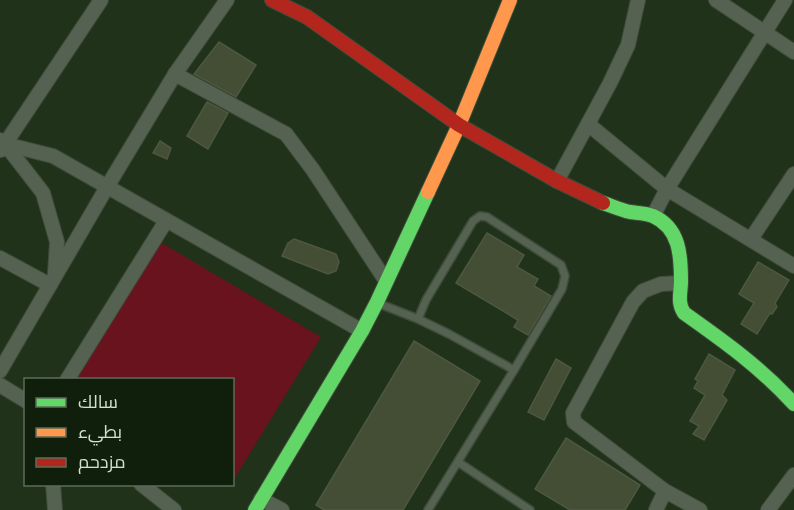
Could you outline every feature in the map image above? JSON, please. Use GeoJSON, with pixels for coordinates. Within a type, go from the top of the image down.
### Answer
{"type":"FeatureCollection","features":[{"type":"Feature","properties":{"kind":"main road"},"geometry":{"type":"LineString","coordinates":[[272,0],[307,17],[459,125],[557,181],[598,201],[626,211],[653,216],[670,228],[679,245],[681,283],[679,298],[680,307],[684,313],[744,356],[774,382],[794,404]]}},
{"type":"Feature","properties":{"kind":"main road"},"geometry":{"type":"LineString","coordinates":[[258,504],[377,303],[459,125],[510,0]]}},
{"type":"Feature","properties":{"kind":"street"},"geometry":{"type":"LineString","coordinates":[[2,145],[101,0]]}},
{"type":"Feature","properties":{"kind":"street"},"geometry":{"type":"LineString","coordinates":[[0,371],[175,74],[227,0]]}},
{"type":"Feature","properties":{"kind":"street"},"geometry":{"type":"LineString","coordinates":[[557,181],[628,45],[638,0]]}},
{"type":"Feature","properties":{"kind":"street"},"geometry":{"type":"LineString","coordinates":[[716,0],[794,52]]}},
{"type":"Feature","properties":{"kind":"street"},"geometry":{"type":"LineString","coordinates":[[653,216],[667,189],[785,0]]}},
{"type":"Feature","properties":{"kind":"street"},"geometry":{"type":"LineString","coordinates":[[175,74],[286,134],[313,170],[386,281]]}},
{"type":"Feature","properties":{"kind":"street"},"geometry":{"type":"LineString","coordinates":[[588,124],[667,189],[794,266]]}},
{"type":"Feature","properties":{"kind":"street"},"geometry":{"type":"LineString","coordinates":[[2,145],[53,156],[362,331]]}},
{"type":"Feature","properties":{"kind":"street"},"geometry":{"type":"LineString","coordinates":[[2,145],[43,194],[57,242],[52,282]]}},
{"type":"Feature","properties":{"kind":"street"},"geometry":{"type":"LineString","coordinates":[[751,239],[794,174]]}},
{"type":"Feature","properties":{"kind":"street"},"geometry":{"type":"LineString","coordinates":[[68,378],[166,221]]}},
{"type":"Feature","properties":{"kind":"street"},"geometry":{"type":"LineString","coordinates":[[0,258],[52,282]]}},
{"type":"Feature","properties":{"kind":"street"},"geometry":{"type":"LineString","coordinates":[[681,283],[661,284],[643,291],[633,302],[573,413],[574,422],[665,491],[700,510]]}},
{"type":"Feature","properties":{"kind":"street"},"geometry":{"type":"LineString","coordinates":[[0,385],[24,401]]}},
{"type":"Feature","properties":{"kind":"street"},"geometry":{"type":"LineString","coordinates":[[768,510],[793,478]]}},
{"type":"Feature","properties":{"kind":"street"},"geometry":{"type":"LineString","coordinates":[[53,486],[55,510]]}},
{"type":"Feature","properties":{"kind":"street"},"geometry":{"type":"LineString","coordinates":[[144,486],[174,510]]}},
{"type":"Feature","properties":{"kind":"street"},"geometry":{"type":"LineString","coordinates":[[656,510],[665,491]]}},
{"type":"Feature","properties":{"kind":"street"},"geometry":{"type":"LineString","coordinates":[[258,504],[282,510]]}},
{"type":"Feature","properties":{"kind":"lane"},"geometry":{"type":"LineString","coordinates":[[418,318],[426,300],[473,221],[480,216],[487,217],[561,265],[565,276],[562,289],[428,510]]}},
{"type":"Feature","properties":{"kind":"lane"},"geometry":{"type":"LineString","coordinates":[[377,303],[418,318],[514,370]]}},
{"type":"Feature","properties":{"kind":"lane"},"geometry":{"type":"LineString","coordinates":[[458,462],[530,510]]}},
{"type":"Feature","properties":{"kind":"shaded area"},"geometry":{"type":"Polygon","coordinates":[[[160,242],[321,337],[234,479],[234,378],[76,378],[160,242]]]}},
{"type":"Feature","properties":{"kind":"building"},"geometry":{"type":"Polygon","coordinates":[[[219,42],[256,65],[236,97],[194,74],[219,42]]]}},
{"type":"Feature","properties":{"kind":"building"},"geometry":{"type":"Polygon","coordinates":[[[207,102],[228,113],[208,149],[187,136],[207,102]]]}},
{"type":"Feature","properties":{"kind":"building"},"geometry":{"type":"Polygon","coordinates":[[[160,141],[171,148],[167,159],[153,153],[160,141]]]}},
{"type":"Feature","properties":{"kind":"building"},"geometry":{"type":"Polygon","coordinates":[[[487,233],[524,255],[517,267],[538,279],[534,286],[551,296],[528,335],[514,327],[518,320],[456,283],[487,233]]]}},
{"type":"Feature","properties":{"kind":"building"},"geometry":{"type":"Polygon","coordinates":[[[294,239],[336,254],[339,262],[336,271],[328,274],[282,256],[288,243],[294,239]]]}},
{"type":"Feature","properties":{"kind":"building"},"geometry":{"type":"Polygon","coordinates":[[[758,262],[789,280],[775,303],[777,307],[772,314],[770,313],[757,334],[741,324],[754,303],[739,294],[758,262]]]}},
{"type":"Feature","properties":{"kind":"building"},"geometry":{"type":"Polygon","coordinates":[[[414,341],[480,381],[403,510],[324,510],[316,505],[414,341]]]}},
{"type":"Feature","properties":{"kind":"building"},"geometry":{"type":"Polygon","coordinates":[[[709,354],[735,370],[722,395],[727,400],[704,440],[693,434],[699,426],[690,421],[705,395],[694,388],[698,381],[695,379],[709,354]]]}},
{"type":"Feature","properties":{"kind":"building"},"geometry":{"type":"Polygon","coordinates":[[[556,359],[571,368],[544,420],[528,412],[556,359]]]}},
{"type":"Feature","properties":{"kind":"building"},"geometry":{"type":"Polygon","coordinates":[[[566,438],[640,485],[625,510],[570,510],[535,489],[566,438]]]}},
{"type":"Feature","properties":{"kind":"traffic: fast"},"geometry":{"type":"LineString","coordinates":[[255,510],[362,331],[428,192]]}},
{"type":"Feature","properties":{"kind":"traffic: fast"},"geometry":{"type":"LineString","coordinates":[[603,203],[653,216],[669,228],[674,235],[679,253],[680,301],[684,313],[755,367],[794,404]]}},
{"type":"Feature","properties":{"kind":"traffic: slow"},"geometry":{"type":"LineString","coordinates":[[428,192],[459,125],[510,0]]}},
{"type":"Feature","properties":{"kind":"traffic: jam"},"geometry":{"type":"LineString","coordinates":[[272,0],[307,17],[459,125],[557,181],[603,203]]}}]}
